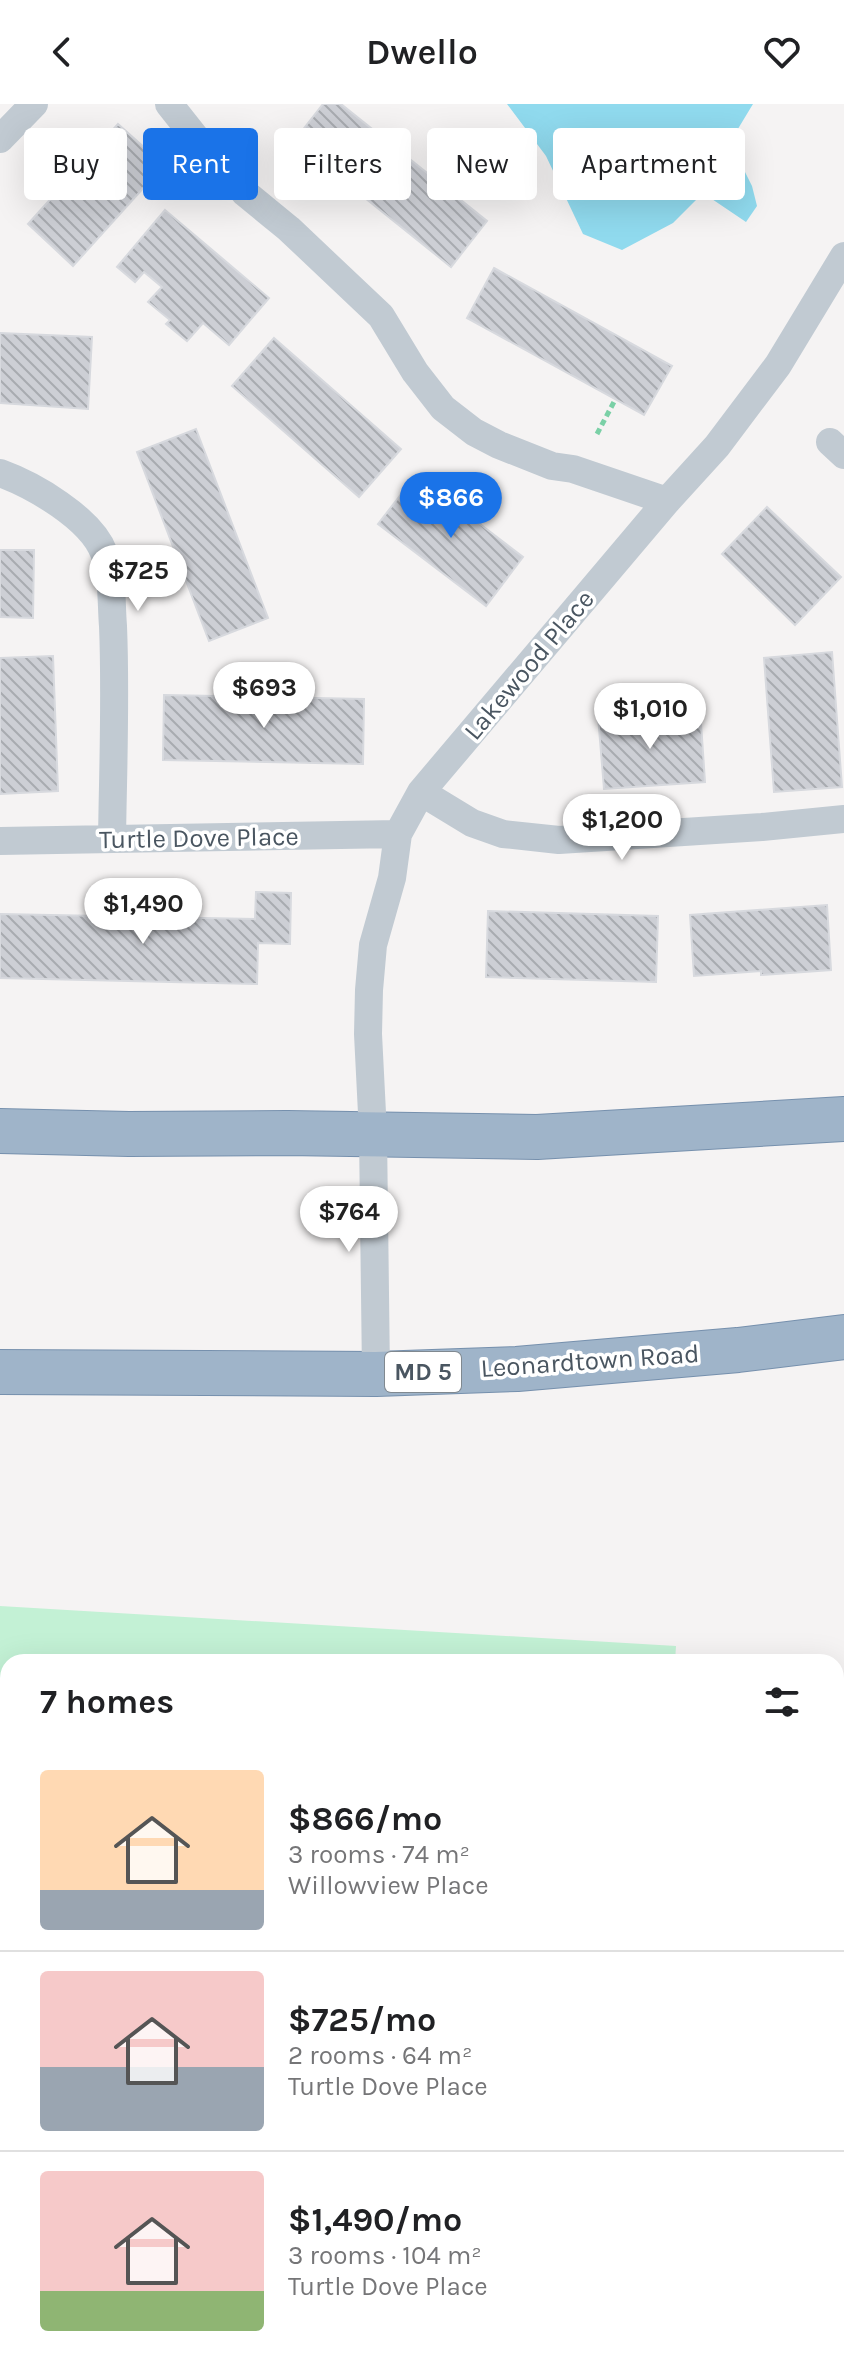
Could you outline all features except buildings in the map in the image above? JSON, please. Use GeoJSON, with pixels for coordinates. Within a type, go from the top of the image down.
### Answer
{"type":"FeatureCollection","features":[{"type":"Feature","properties":{"kind":"highway"},"geometry":{"type":"LineString","coordinates":[[0,1131],[537,1137],[844,1119]]}},
{"type":"Feature","properties":{"kind":"highway","name":"Leonardtown Road"},"geometry":{"type":"LineString","coordinates":[[0,1372],[376,1374],[517,1369],[738,1350],[844,1337]]}},
{"type":"Feature","properties":{"kind":"street"},"geometry":{"type":"LineString","coordinates":[[0,139],[34,104]]}},
{"type":"Feature","properties":{"kind":"street"},"geometry":{"type":"LineString","coordinates":[[169,104],[245,193],[289,229],[381,316],[415,372],[443,408],[474,432],[499,445],[552,466],[573,469],[667,501]]}},
{"type":"Feature","properties":{"kind":"street","name":"Lakewood Place"},"geometry":{"type":"LineString","coordinates":[[376,1374],[373,1133],[368,1034],[373,945],[392,878],[398,834],[421,792],[717,446],[755,397],[811,313],[844,256]]}},
{"type":"Feature","properties":{"kind":"street"},"geometry":{"type":"LineString","coordinates":[[0,473],[22,481],[75,517],[92,533],[104,552],[110,581],[114,659],[112,839]]}},
{"type":"Feature","properties":{"kind":"street"},"geometry":{"type":"LineString","coordinates":[[421,792],[472,823],[503,834],[559,840],[844,819]]}},
{"type":"Feature","properties":{"kind":"street","name":"Turtle Dove Place"},"geometry":{"type":"LineString","coordinates":[[0,841],[398,834]]}},
{"type":"Feature","properties":{"kind":"path"},"geometry":{"type":"LineString","coordinates":[[597,434],[615,400]]}},
{"type":"Feature","properties":{"kind":"green space"},"geometry":{"type":"Polygon","coordinates":[[[0,1606],[676,1646],[676,1654],[0,1654],[0,1606]]]}},
{"type":"Feature","properties":{"kind":"water"},"geometry":{"type":"Polygon","coordinates":[[[507,104],[753,104],[738,128],[553,128],[553,171],[537,144],[537,128],[525,128],[507,104]]]}},
{"type":"Feature","properties":{"kind":"water"},"geometry":{"type":"Polygon","coordinates":[[[745,172],[757,206],[746,222],[713,200],[745,200],[745,172]]]}},
{"type":"Feature","properties":{"kind":"water"},"geometry":{"type":"Polygon","coordinates":[[[567,200],[696,200],[673,223],[622,250],[583,234],[567,200]]]}}]}
